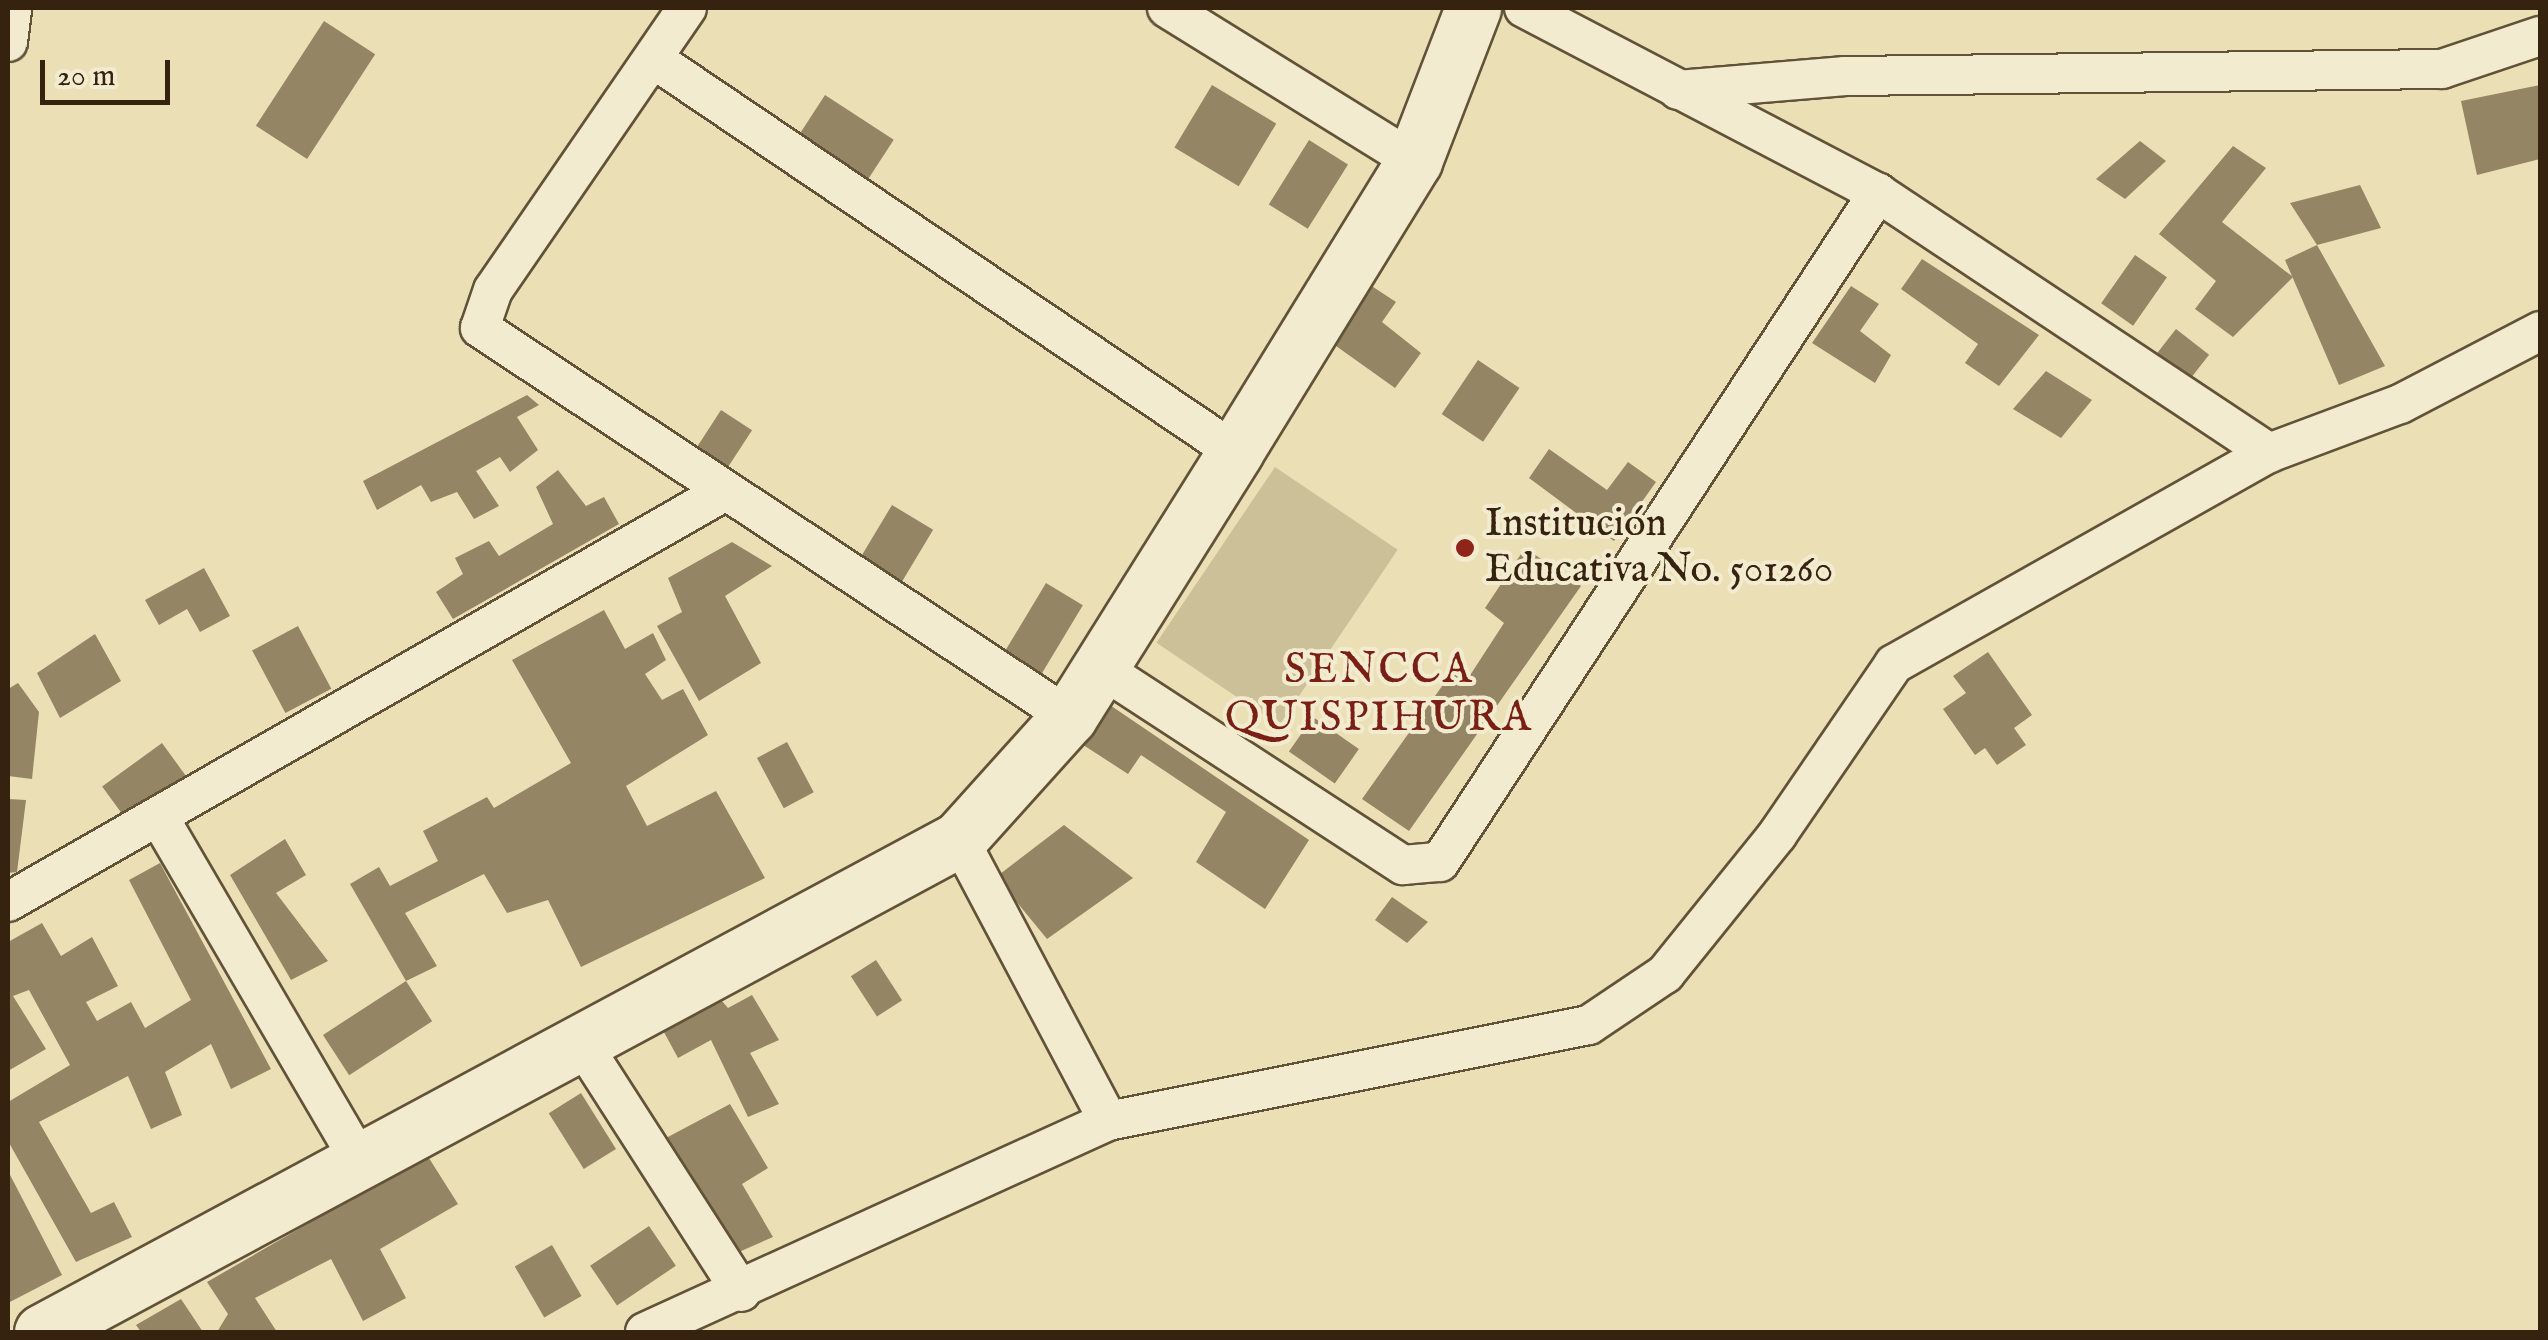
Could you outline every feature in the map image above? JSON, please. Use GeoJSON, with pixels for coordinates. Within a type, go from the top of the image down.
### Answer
{"type":"FeatureCollection","features":[{"type":"Feature","properties":{"kind":"main road"},"geometry":{"type":"LineString","coordinates":[[42,1332],[363,1168],[958,839],[1069,718],[1235,452],[1414,161],[1473,8]]}},
{"type":"Feature","properties":{"kind":"street"},"geometry":{"type":"LineString","coordinates":[[8,42],[12,8]]}},
{"type":"Feature","properties":{"kind":"street"},"geometry":{"type":"LineString","coordinates":[[687,8],[655,60],[493,290],[480,328],[722,493],[1069,718]]}},
{"type":"Feature","properties":{"kind":"street"},"geometry":{"type":"LineString","coordinates":[[1167,8],[1414,161]]}},
{"type":"Feature","properties":{"kind":"street"},"geometry":{"type":"LineString","coordinates":[[1524,8],[1878,192],[2270,453]]}},
{"type":"Feature","properties":{"kind":"street"},"geometry":{"type":"LineString","coordinates":[[1678,90],[1845,76],[2442,69],[2540,36]]}},
{"type":"Feature","properties":{"kind":"street"},"geometry":{"type":"LineString","coordinates":[[655,60],[1235,452]]}},
{"type":"Feature","properties":{"kind":"street"},"geometry":{"type":"LineString","coordinates":[[1099,667],[1403,865],[1440,862],[1878,192]]}},
{"type":"Feature","properties":{"kind":"street"},"geometry":{"type":"LineString","coordinates":[[645,1332],[1108,1122],[1589,1025],[1665,974],[1777,835],[1894,664],[2270,453],[2400,404],[2540,331]]}},
{"type":"Feature","properties":{"kind":"street"},"geometry":{"type":"LineString","coordinates":[[8,902],[160,819],[722,493]]}},
{"type":"Feature","properties":{"kind":"street"},"geometry":{"type":"LineString","coordinates":[[160,819],[363,1168]]}},
{"type":"Feature","properties":{"kind":"street"},"geometry":{"type":"LineString","coordinates":[[958,839],[1108,1122]]}},
{"type":"Feature","properties":{"kind":"street"},"geometry":{"type":"LineString","coordinates":[[584,1046],[740,1292]]}},
{"type":"Feature","properties":{"kind":"shaded area"},"geometry":{"type":"Polygon","coordinates":[[[1275,467],[1398,550],[1279,726],[1156,643],[1275,467]]]}},
{"type":"Feature","properties":{"kind":"building"},"geometry":{"type":"Polygon","coordinates":[[[324,21],[375,54],[307,159],[256,126],[324,21]]]}},
{"type":"Feature","properties":{"kind":"building"},"geometry":{"type":"Polygon","coordinates":[[[1212,85],[1276,124],[1239,186],[1174,148],[1212,85]]]}},
{"type":"Feature","properties":{"kind":"building"},"geometry":{"type":"Polygon","coordinates":[[[2540,85],[2540,159],[2477,175],[2461,101],[2540,85]]]}},
{"type":"Feature","properties":{"kind":"building"},"geometry":{"type":"Polygon","coordinates":[[[825,95],[894,140],[865,183],[797,139],[825,95]]]}},
{"type":"Feature","properties":{"kind":"building"},"geometry":{"type":"Polygon","coordinates":[[[1309,140],[1348,164],[1308,229],[1269,204],[1309,140]]]}},
{"type":"Feature","properties":{"kind":"building"},"geometry":{"type":"Polygon","coordinates":[[[2140,141],[2166,161],[2125,199],[2096,179],[2140,141]]]}},
{"type":"Feature","properties":{"kind":"building"},"geometry":{"type":"Polygon","coordinates":[[[2233,146],[2266,168],[2222,222],[2293,277],[2233,337],[2195,309],[2216,281],[2159,234],[2233,146]]]}},
{"type":"Feature","properties":{"kind":"building"},"geometry":{"type":"Polygon","coordinates":[[[2360,185],[2381,228],[2317,245],[2290,203],[2360,185]]]}},
{"type":"Feature","properties":{"kind":"building"},"geometry":{"type":"Polygon","coordinates":[[[2317,245],[2385,366],[2339,385],[2285,260],[2317,245]]]}},
{"type":"Feature","properties":{"kind":"building"},"geometry":{"type":"Polygon","coordinates":[[[2135,255],[2167,277],[2133,326],[2101,303],[2135,255]]]}},
{"type":"Feature","properties":{"kind":"building"},"geometry":{"type":"Polygon","coordinates":[[[1922,259],[2039,335],[1999,386],[1965,363],[1978,344],[1901,289],[1922,259]]]}},
{"type":"Feature","properties":{"kind":"building"},"geometry":{"type":"Polygon","coordinates":[[[1361,279],[1396,302],[1382,322],[1421,353],[1395,388],[1329,341],[1361,279]]]}},
{"type":"Feature","properties":{"kind":"building"},"geometry":{"type":"Polygon","coordinates":[[[1851,286],[1879,304],[1860,331],[1891,355],[1875,383],[1812,343],[1851,286]]]}},
{"type":"Feature","properties":{"kind":"building"},"geometry":{"type":"Polygon","coordinates":[[[2176,329],[2209,355],[2189,381],[2156,355],[2176,329]]]}},
{"type":"Feature","properties":{"kind":"building"},"geometry":{"type":"Polygon","coordinates":[[[1478,360],[1519,388],[1483,442],[1442,414],[1478,360]]]}},
{"type":"Feature","properties":{"kind":"building"},"geometry":{"type":"Polygon","coordinates":[[[2046,371],[2092,400],[2061,438],[2013,409],[2046,371]]]}},
{"type":"Feature","properties":{"kind":"building"},"geometry":{"type":"Polygon","coordinates":[[[527,395],[539,405],[517,417],[538,450],[510,472],[500,457],[476,471],[499,506],[474,519],[457,492],[431,502],[421,485],[377,510],[363,481],[527,395]]]}},
{"type":"Feature","properties":{"kind":"building"},"geometry":{"type":"Polygon","coordinates":[[[721,410],[752,430],[723,475],[692,454],[721,410]]]}},
{"type":"Feature","properties":{"kind":"building"},"geometry":{"type":"Polygon","coordinates":[[[1549,449],[1607,490],[1628,462],[1656,482],[1614,541],[1529,478],[1549,449]]]}},
{"type":"Feature","properties":{"kind":"building"},"geometry":{"type":"Polygon","coordinates":[[[558,470],[586,506],[604,497],[619,524],[453,619],[436,592],[463,574],[455,558],[489,541],[499,556],[553,524],[536,487],[558,470]]]}},
{"type":"Feature","properties":{"kind":"building"},"geometry":{"type":"Polygon","coordinates":[[[892,505],[933,530],[896,591],[855,567],[892,505]]]}},
{"type":"Feature","properties":{"kind":"building"},"geometry":{"type":"Polygon","coordinates":[[[732,542],[772,566],[725,596],[761,663],[699,701],[657,626],[682,612],[668,578],[732,542]]]}},
{"type":"Feature","properties":{"kind":"building"},"geometry":{"type":"Polygon","coordinates":[[[1525,548],[1581,586],[1409,831],[1362,799],[1452,672],[1465,683],[1504,623],[1485,608],[1525,548]]]}},
{"type":"Feature","properties":{"kind":"building"},"geometry":{"type":"Polygon","coordinates":[[[204,568],[230,616],[200,632],[187,609],[159,625],[145,600],[204,568]]]}},
{"type":"Feature","properties":{"kind":"building"},"geometry":{"type":"Polygon","coordinates":[[[1046,583],[1083,605],[1039,678],[1002,656],[1046,583]]]}},
{"type":"Feature","properties":{"kind":"building"},"geometry":{"type":"Polygon","coordinates":[[[604,610],[625,649],[653,633],[666,660],[645,674],[662,700],[683,689],[708,735],[626,786],[647,826],[716,791],[765,878],[581,967],[548,900],[507,913],[484,874],[405,913],[437,966],[406,981],[350,884],[379,867],[390,886],[438,861],[423,831],[487,797],[494,808],[571,763],[512,660],[604,610]]]}},
{"type":"Feature","properties":{"kind":"building"},"geometry":{"type":"Polygon","coordinates":[[[298,626],[331,689],[285,713],[252,650],[298,626]]]}},
{"type":"Feature","properties":{"kind":"building"},"geometry":{"type":"Polygon","coordinates":[[[95,634],[121,681],[60,718],[37,673],[95,634]]]}},
{"type":"Feature","properties":{"kind":"building"},"geometry":{"type":"Polygon","coordinates":[[[1988,652],[2032,715],[2014,728],[2026,745],[1997,765],[1985,748],[1975,755],[1943,709],[1966,693],[1953,676],[1988,652]]]}},
{"type":"Feature","properties":{"kind":"building"},"geometry":{"type":"Polygon","coordinates":[[[18,683],[39,712],[32,779],[8,776],[8,689],[18,683]]]}},
{"type":"Feature","properties":{"kind":"building"},"geometry":{"type":"Polygon","coordinates":[[[1101,699],[1309,840],[1265,909],[1196,862],[1226,812],[1141,755],[1128,774],[1074,739],[1101,699]]]}},
{"type":"Feature","properties":{"kind":"building"},"geometry":{"type":"Polygon","coordinates":[[[1313,717],[1359,749],[1335,784],[1289,751],[1313,717]]]}},
{"type":"Feature","properties":{"kind":"building"},"geometry":{"type":"Polygon","coordinates":[[[787,742],[814,792],[784,808],[757,758],[787,742]]]}},
{"type":"Feature","properties":{"kind":"building"},"geometry":{"type":"Polygon","coordinates":[[[162,743],[188,779],[128,822],[102,786],[162,743]]]}},
{"type":"Feature","properties":{"kind":"building"},"geometry":{"type":"Polygon","coordinates":[[[8,799],[26,800],[17,872],[8,873],[8,799]]]}},
{"type":"Feature","properties":{"kind":"building"},"geometry":{"type":"Polygon","coordinates":[[[1064,825],[1133,878],[1047,939],[996,877],[1064,825]]]}},
{"type":"Feature","properties":{"kind":"building"},"geometry":{"type":"Polygon","coordinates":[[[285,839],[306,875],[276,893],[328,961],[291,980],[230,875],[285,839]]]}},
{"type":"Feature","properties":{"kind":"building"},"geometry":{"type":"Polygon","coordinates":[[[160,863],[271,1069],[231,1089],[211,1044],[165,1072],[182,1115],[151,1129],[128,1076],[39,1122],[91,1213],[114,1202],[132,1237],[76,1262],[8,1141],[8,1102],[70,1065],[29,990],[13,996],[46,1049],[8,1071],[8,942],[42,923],[61,956],[92,937],[118,986],[86,1002],[97,1021],[131,1002],[145,1028],[191,1000],[129,880],[160,863]]]}},
{"type":"Feature","properties":{"kind":"building"},"geometry":{"type":"Polygon","coordinates":[[[1392,897],[1428,922],[1407,943],[1375,920],[1392,897]]]}},
{"type":"Feature","properties":{"kind":"building"},"geometry":{"type":"Polygon","coordinates":[[[876,960],[902,1000],[877,1017],[851,976],[876,960]]]}},
{"type":"Feature","properties":{"kind":"building"},"geometry":{"type":"Polygon","coordinates":[[[406,981],[432,1021],[349,1075],[323,1035],[406,981]]]}},
{"type":"Feature","properties":{"kind":"building"},"geometry":{"type":"Polygon","coordinates":[[[715,993],[728,1008],[752,995],[779,1040],[750,1053],[779,1104],[748,1117],[711,1040],[678,1058],[659,1023],[715,993]]]}},
{"type":"Feature","properties":{"kind":"building"},"geometry":{"type":"Polygon","coordinates":[[[581,1093],[616,1149],[584,1169],[549,1113],[581,1093]]]}},
{"type":"Feature","properties":{"kind":"building"},"geometry":{"type":"Polygon","coordinates":[[[730,1104],[768,1168],[742,1184],[773,1237],[732,1255],[666,1138],[730,1104]]]}},
{"type":"Feature","properties":{"kind":"building"},"geometry":{"type":"Polygon","coordinates":[[[427,1155],[458,1204],[380,1249],[406,1298],[363,1321],[331,1259],[255,1298],[277,1332],[217,1332],[228,1314],[207,1282],[427,1155]]]}},
{"type":"Feature","properties":{"kind":"building"},"geometry":{"type":"Polygon","coordinates":[[[8,1171],[62,1275],[8,1303],[8,1171]]]}},
{"type":"Feature","properties":{"kind":"building"},"geometry":{"type":"Polygon","coordinates":[[[649,1226],[676,1266],[617,1305],[590,1266],[649,1226]]]}},
{"type":"Feature","properties":{"kind":"building"},"geometry":{"type":"Polygon","coordinates":[[[552,1245],[582,1296],[544,1318],[515,1266],[552,1245]]]}},
{"type":"Feature","properties":{"kind":"building"},"geometry":{"type":"Polygon","coordinates":[[[181,1299],[203,1332],[141,1332],[136,1325],[181,1299]]]}},
{"type":"Feature","properties":{"kind":"place","name":"Institución Educativa No. 501260"},"geometry":{"type":"Point","coordinates":[1465,548]}},
{"type":"Feature","properties":{"kind":"district","name":"SENCCA QUISPIHURA"},"geometry":{"type":"Point","coordinates":[1379,695]}}]}
